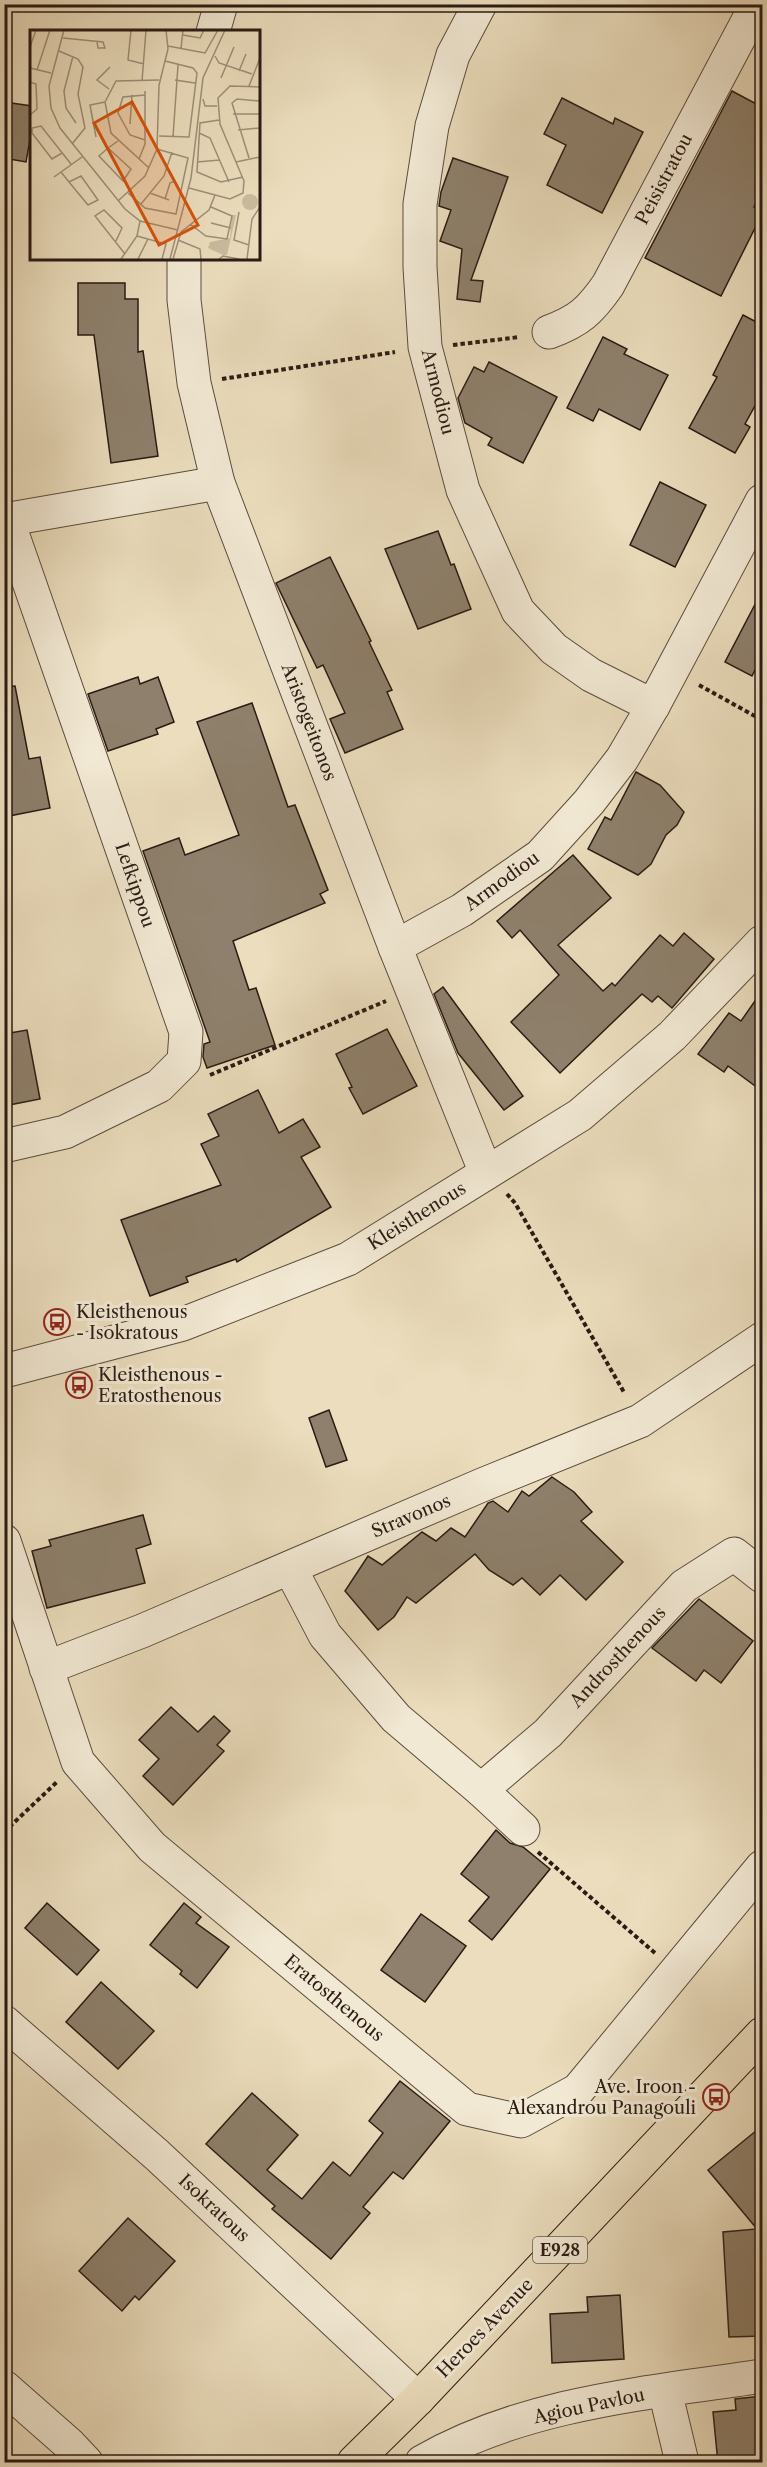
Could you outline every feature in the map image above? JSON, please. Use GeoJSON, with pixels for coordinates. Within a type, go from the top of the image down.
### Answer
{"type":"FeatureCollection","features":[{"type":"Feature","properties":{"kind":"main road","name":"Heroes Avenue"},"geometry":{"type":"LineString","coordinates":[[354,2463],[762,2034]]}},
{"type":"Feature","properties":{"kind":"street"},"geometry":{"type":"LineString","coordinates":[[214,30],[221,4]]}},
{"type":"Feature","properties":{"kind":"street","name":"Armodiou"},"geometry":{"type":"LineString","coordinates":[[480,4],[453,55],[432,126],[420,204],[420,267],[425,347],[463,490],[518,611],[554,649],[591,675],[653,706]]}},
{"type":"Feature","properties":{"kind":"street","name":"Peisistratou"},"geometry":{"type":"LineString","coordinates":[[549,332],[572,323],[591,309],[609,285],[757,4]]}},
{"type":"Feature","properties":{"kind":"street","name":"Aristogeitonos"},"geometry":{"type":"LineString","coordinates":[[184,260],[184,300],[194,383],[218,483],[395,947],[486,1173]]}},
{"type":"Feature","properties":{"kind":"street","name":"Lefkippou"},"geometry":{"type":"LineString","coordinates":[[4,1146],[65,1132],[159,1086],[184,1061],[186,1032],[6,520],[218,483]]}},
{"type":"Feature","properties":{"kind":"street","name":"Armodiou"},"geometry":{"type":"LineString","coordinates":[[395,947],[462,910],[540,856],[589,802],[622,759],[653,706],[762,501]]}},
{"type":"Feature","properties":{"kind":"street","name":"Kleisthenous"},"geometry":{"type":"LineString","coordinates":[[4,1371],[183,1324],[348,1259],[580,1115],[672,1036],[762,942]]}},
{"type":"Feature","properties":{"kind":"street","name":"Stravonos"},"geometry":{"type":"LineString","coordinates":[[46,1668],[142,1631],[482,1485],[640,1421],[762,1339]]}},
{"type":"Feature","properties":{"kind":"street","name":"Eratosthenous"},"geometry":{"type":"LineString","coordinates":[[4,1541],[78,1762],[152,1847],[467,2109],[521,2121],[578,2090],[762,1867]]}},
{"type":"Feature","properties":{"kind":"street","name":"Androsthenous"},"geometry":{"type":"LineString","coordinates":[[481,1790],[548,1733],[684,1586],[734,1554],[762,1576]]}},
{"type":"Feature","properties":{"kind":"street"},"geometry":{"type":"LineString","coordinates":[[290,1568],[325,1635],[396,1718],[523,1829]]}},
{"type":"Feature","properties":{"kind":"street","name":"Isokratous"},"geometry":{"type":"LineString","coordinates":[[4,2022],[157,2155],[418,2398]]}},
{"type":"Feature","properties":{"kind":"street","name":"Agiou Pavlou"},"geometry":{"type":"LineString","coordinates":[[422,2463],[444,2450],[493,2429],[591,2402],[762,2376]]}},
{"type":"Feature","properties":{"kind":"street"},"geometry":{"type":"LineString","coordinates":[[4,2387],[70,2445],[86,2463]]}},
{"type":"Feature","properties":{"kind":"street"},"geometry":{"type":"LineString","coordinates":[[665,2391],[682,2463]]}},
{"type":"Feature","properties":{"kind":"path"},"geometry":{"type":"LineString","coordinates":[[194,383],[425,347],[499,341],[549,332]]}},
{"type":"Feature","properties":{"kind":"path"},"geometry":{"type":"LineString","coordinates":[[672,670],[762,720]]}},
{"type":"Feature","properties":{"kind":"path"},"geometry":{"type":"LineString","coordinates":[[174,1071],[208,1076],[412,990]]}},
{"type":"Feature","properties":{"kind":"path"},"geometry":{"type":"LineString","coordinates":[[486,1173],[515,1203],[640,1421]]}},
{"type":"Feature","properties":{"kind":"path"},"geometry":{"type":"LineString","coordinates":[[4,1832],[78,1762]]}},
{"type":"Feature","properties":{"kind":"path"},"geometry":{"type":"LineString","coordinates":[[523,1829],[527,1844],[676,1971]]}},
{"type":"Feature","properties":{"kind":"building"},"geometry":{"type":"Polygon","coordinates":[[[732,91],[762,107],[762,189],[754,207],[762,211],[762,214],[721,296],[645,258],[732,91]]]}},
{"type":"Feature","properties":{"kind":"building"},"geometry":{"type":"Polygon","coordinates":[[[562,98],[613,124],[615,118],[643,132],[602,213],[547,185],[566,145],[544,134],[562,98]]]}},
{"type":"Feature","properties":{"kind":"building"},"geometry":{"type":"Polygon","coordinates":[[[4,102],[30,106],[30,139],[26,162],[4,158],[4,102]]]}},
{"type":"Feature","properties":{"kind":"building"},"geometry":{"type":"Polygon","coordinates":[[[453,158],[508,177],[471,280],[483,281],[480,302],[457,299],[462,249],[440,241],[451,210],[439,206],[441,192],[453,158]]]}},
{"type":"Feature","properties":{"kind":"building"},"geometry":{"type":"Polygon","coordinates":[[[78,283],[125,283],[125,299],[138,299],[138,352],[143,351],[158,456],[111,463],[94,335],[78,335],[78,283]]]}},
{"type":"Feature","properties":{"kind":"building"},"geometry":{"type":"Polygon","coordinates":[[[743,315],[762,325],[762,393],[745,424],[750,427],[735,453],[689,428],[717,377],[713,375],[743,315]]]}},
{"type":"Feature","properties":{"kind":"building"},"geometry":{"type":"Polygon","coordinates":[[[603,337],[627,349],[624,354],[668,375],[640,430],[599,409],[593,421],[567,408],[603,337]]]}},
{"type":"Feature","properties":{"kind":"building"},"geometry":{"type":"Polygon","coordinates":[[[489,362],[557,397],[523,463],[488,445],[492,438],[465,423],[458,398],[474,367],[484,372],[489,362]]]}},
{"type":"Feature","properties":{"kind":"building"},"geometry":{"type":"Polygon","coordinates":[[[660,482],[706,505],[675,567],[630,545],[660,482]]]}},
{"type":"Feature","properties":{"kind":"building"},"geometry":{"type":"Polygon","coordinates":[[[438,531],[451,565],[454,564],[471,609],[418,629],[385,549],[438,531]]]}},
{"type":"Feature","properties":{"kind":"building"},"geometry":{"type":"Polygon","coordinates":[[[330,557],[392,690],[387,692],[403,729],[345,753],[330,719],[345,713],[323,665],[317,668],[276,583],[330,557]]]}},
{"type":"Feature","properties":{"kind":"building"},"geometry":{"type":"Polygon","coordinates":[[[762,591],[762,655],[752,676],[725,662],[762,591]]]}},
{"type":"Feature","properties":{"kind":"building"},"geometry":{"type":"Polygon","coordinates":[[[138,677],[140,684],[158,677],[174,722],[156,729],[158,734],[108,751],[88,694],[138,677]]]}},
{"type":"Feature","properties":{"kind":"building"},"geometry":{"type":"Polygon","coordinates":[[[15,686],[29,759],[40,757],[50,808],[4,817],[4,687],[15,686]]]}},
{"type":"Feature","properties":{"kind":"building"},"geometry":{"type":"Polygon","coordinates":[[[252,703],[288,807],[295,805],[328,890],[320,894],[325,903],[233,941],[249,990],[256,988],[275,1045],[207,1068],[203,1057],[204,1044],[210,1042],[143,851],[179,838],[185,855],[239,835],[197,722],[252,703]]]}},
{"type":"Feature","properties":{"kind":"building"},"geometry":{"type":"Polygon","coordinates":[[[636,772],[660,785],[684,812],[677,825],[666,835],[651,864],[638,875],[588,849],[605,817],[611,820],[636,772]]]}},
{"type":"Feature","properties":{"kind":"building"},"geometry":{"type":"Polygon","coordinates":[[[573,855],[611,898],[558,945],[603,991],[612,983],[615,986],[660,935],[673,946],[684,933],[714,959],[672,1008],[658,996],[652,1002],[642,994],[560,1073],[511,1022],[559,975],[520,930],[512,938],[497,921],[573,855]]]}},
{"type":"Feature","properties":{"kind":"building"},"geometry":{"type":"Polygon","coordinates":[[[443,987],[523,1096],[504,1110],[458,1053],[434,994],[443,987]]]}},
{"type":"Feature","properties":{"kind":"building"},"geometry":{"type":"Polygon","coordinates":[[[762,991],[762,1091],[728,1066],[724,1072],[698,1054],[729,1013],[741,1021],[762,991]]]}},
{"type":"Feature","properties":{"kind":"building"},"geometry":{"type":"Polygon","coordinates":[[[387,1029],[417,1086],[363,1114],[349,1088],[352,1087],[336,1054],[387,1029]]]}},
{"type":"Feature","properties":{"kind":"building"},"geometry":{"type":"Polygon","coordinates":[[[27,1030],[40,1099],[4,1106],[4,1034],[27,1030]]]}},
{"type":"Feature","properties":{"kind":"building"},"geometry":{"type":"Polygon","coordinates":[[[258,1090],[279,1133],[303,1119],[320,1147],[301,1157],[331,1207],[237,1262],[236,1259],[186,1277],[188,1282],[150,1296],[121,1220],[221,1185],[201,1144],[219,1136],[208,1114],[258,1090]]]}},
{"type":"Feature","properties":{"kind":"building"},"geometry":{"type":"Polygon","coordinates":[[[329,1410],[347,1460],[326,1467],[309,1418],[329,1410]]]}},
{"type":"Feature","properties":{"kind":"building"},"geometry":{"type":"Polygon","coordinates":[[[552,1477],[574,1492],[592,1512],[581,1521],[623,1562],[586,1600],[560,1575],[540,1595],[522,1578],[513,1585],[489,1570],[475,1554],[416,1603],[407,1597],[394,1617],[378,1630],[345,1591],[368,1556],[382,1565],[422,1532],[436,1541],[451,1528],[465,1537],[488,1503],[493,1501],[508,1512],[522,1491],[529,1496],[552,1477]]]}},
{"type":"Feature","properties":{"kind":"building"},"geometry":{"type":"Polygon","coordinates":[[[143,1515],[151,1544],[136,1549],[145,1583],[47,1608],[32,1551],[51,1546],[49,1540],[143,1515]]]}},
{"type":"Feature","properties":{"kind":"building"},"geometry":{"type":"Polygon","coordinates":[[[699,1599],[753,1641],[721,1683],[704,1670],[696,1681],[652,1648],[699,1599]]]}},
{"type":"Feature","properties":{"kind":"building"},"geometry":{"type":"Polygon","coordinates":[[[171,1707],[198,1732],[214,1716],[230,1731],[217,1745],[224,1751],[173,1805],[143,1776],[159,1759],[139,1740],[171,1707]]]}},
{"type":"Feature","properties":{"kind":"building"},"geometry":{"type":"Polygon","coordinates":[[[496,1830],[510,1843],[523,1847],[550,1869],[492,1940],[469,1921],[489,1897],[461,1874],[496,1830]]]}},
{"type":"Feature","properties":{"kind":"building"},"geometry":{"type":"Polygon","coordinates":[[[47,1903],[99,1950],[77,1975],[25,1928],[47,1903]]]}},
{"type":"Feature","properties":{"kind":"building"},"geometry":{"type":"Polygon","coordinates":[[[184,1903],[201,1917],[196,1923],[229,1947],[197,1988],[180,1974],[182,1971],[150,1945],[184,1903]]]}},
{"type":"Feature","properties":{"kind":"building"},"geometry":{"type":"Polygon","coordinates":[[[421,1914],[466,1946],[425,2002],[381,1970],[421,1914]]]}},
{"type":"Feature","properties":{"kind":"building"},"geometry":{"type":"Polygon","coordinates":[[[101,1982],[154,2031],[118,2069],[66,2022],[101,1982]]]}},
{"type":"Feature","properties":{"kind":"building"},"geometry":{"type":"Polygon","coordinates":[[[400,2081],[450,2121],[403,2179],[393,2172],[363,2207],[370,2213],[331,2259],[272,2209],[275,2206],[206,2144],[252,2093],[298,2135],[267,2170],[302,2199],[333,2162],[350,2176],[383,2133],[369,2121],[400,2081]]]}},
{"type":"Feature","properties":{"kind":"building"},"geometry":{"type":"Polygon","coordinates":[[[762,2126],[762,2336],[729,2337],[723,2232],[757,2229],[708,2170],[762,2126]]]}},
{"type":"Feature","properties":{"kind":"building"},"geometry":{"type":"Polygon","coordinates":[[[128,2218],[175,2261],[139,2300],[135,2296],[122,2311],[79,2271],[128,2218]]]}},
{"type":"Feature","properties":{"kind":"building"},"geometry":{"type":"Polygon","coordinates":[[[620,2295],[624,2359],[552,2363],[550,2314],[588,2312],[587,2297],[620,2295]]]}},
{"type":"Feature","properties":{"kind":"building"},"geometry":{"type":"Polygon","coordinates":[[[762,2396],[762,2463],[718,2463],[713,2412],[736,2410],[735,2399],[762,2396]]]}},
{"type":"Feature","properties":{"kind":"place","name":"Kleisthenous - Isokratous"},"geometry":{"type":"Point","coordinates":[57,1322]}},
{"type":"Feature","properties":{"kind":"place","name":"Kleisthenous - Eratosthenous"},"geometry":{"type":"Point","coordinates":[79,1385]}},
{"type":"Feature","properties":{"kind":"place","name":"Ave. Iroon - Alexandrou Panagouli"},"geometry":{"type":"Point","coordinates":[716,2097]}}]}
